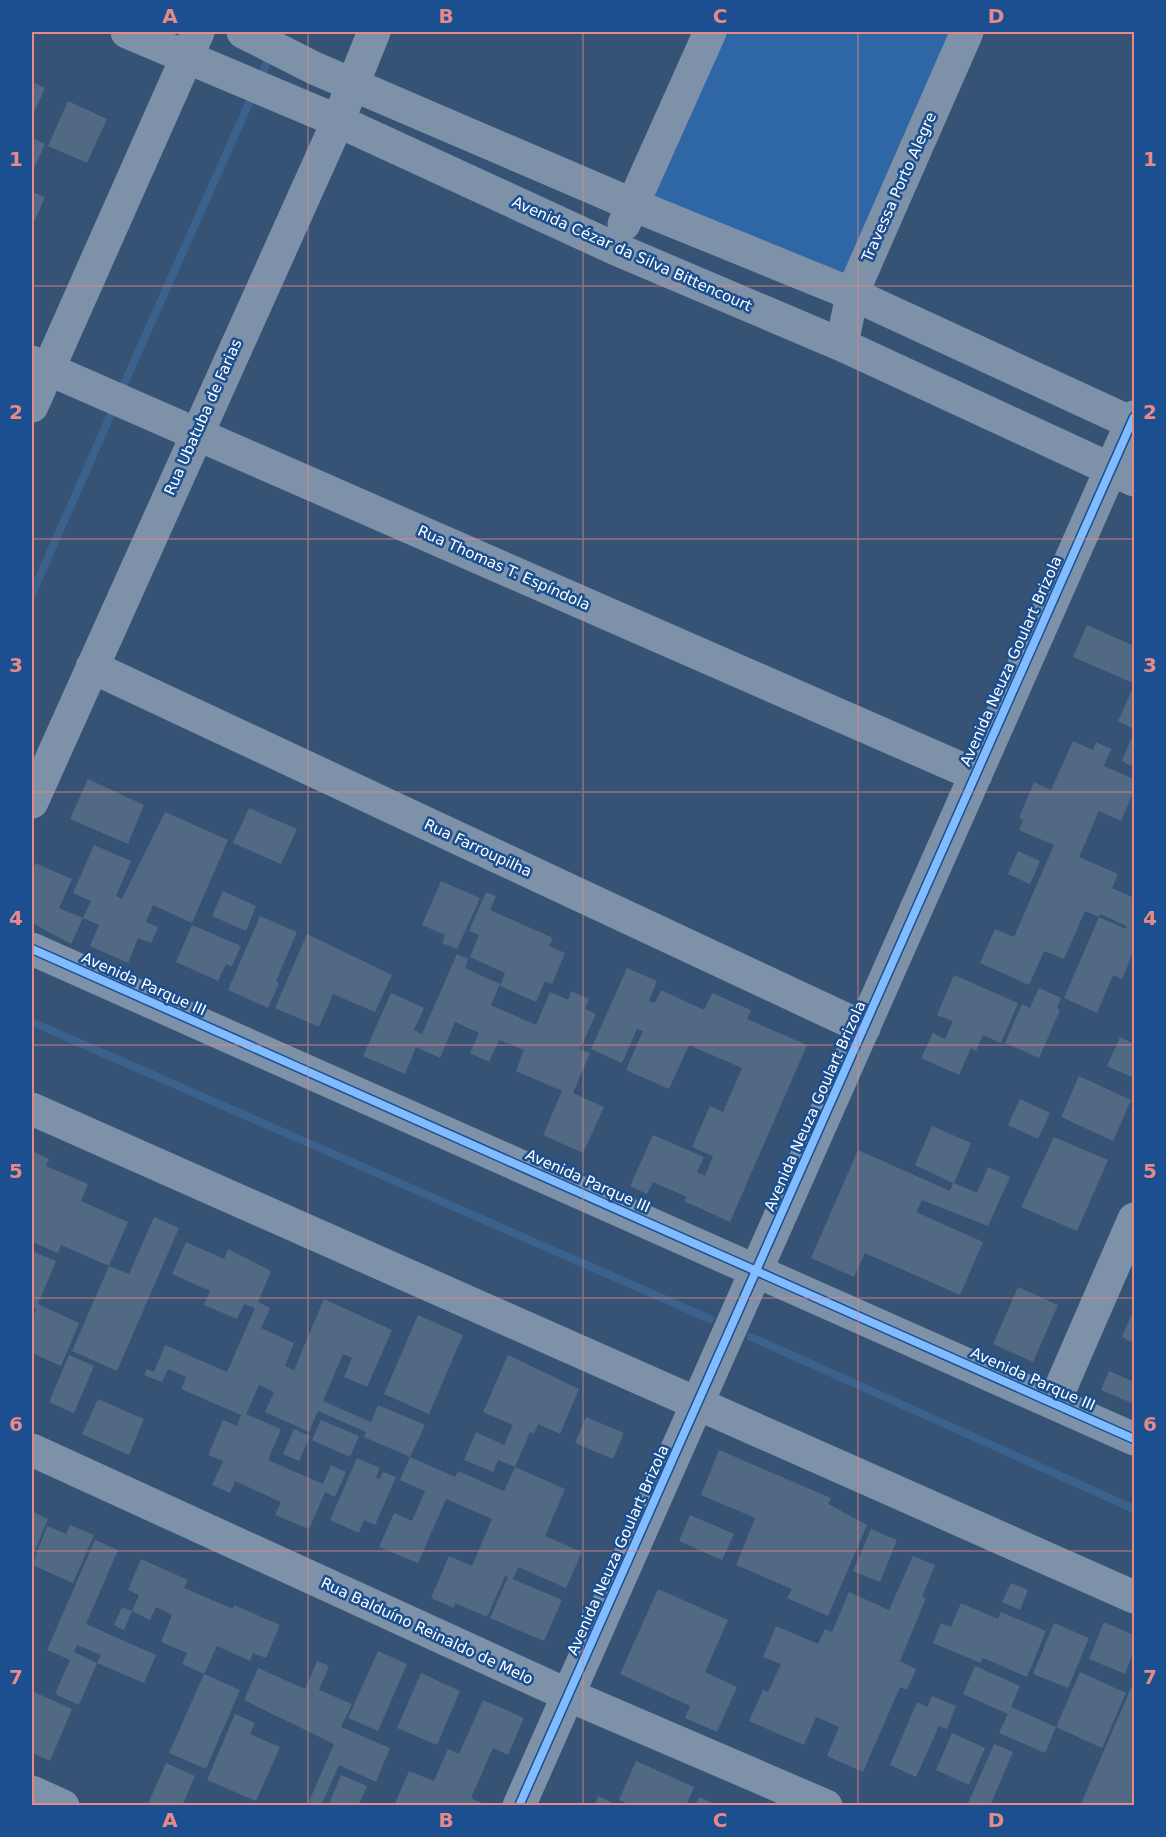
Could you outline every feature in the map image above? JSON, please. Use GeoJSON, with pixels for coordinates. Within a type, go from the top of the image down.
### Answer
{"type":"FeatureCollection","features":[{"type":"Feature","properties":{"kind":"street","name":"Avenida Cézar da Silva Bittencourt"},"geometry":{"type":"LineString","coordinates":[[127,32],[200,53],[325,116],[616,249],[842,345],[1123,474]]}},
{"type":"Feature","properties":{"kind":"street"},"geometry":{"type":"LineString","coordinates":[[244,32],[314,68],[631,204],[852,294],[1134,421]]}},
{"type":"Feature","properties":{"kind":"street","name":"Rua Ubatuba de Farias"},"geometry":{"type":"LineString","coordinates":[[32,802],[92,667],[181,427],[325,116],[351,83],[374,32]]}},
{"type":"Feature","properties":{"kind":"street"},"geometry":{"type":"LineString","coordinates":[[616,249],[631,204],[710,32]]}},
{"type":"Feature","properties":{"kind":"street","name":"Travessa Porto Alegre"},"geometry":{"type":"LineString","coordinates":[[842,345],[852,294],[967,32]]}},
{"type":"Feature","properties":{"kind":"street"},"geometry":{"type":"LineString","coordinates":[[32,406],[40,366],[200,53]]}},
{"type":"Feature","properties":{"kind":"street","name":"Rua Thomas T. Espíndola"},"geometry":{"type":"LineString","coordinates":[[40,366],[976,775]]}},
{"type":"Feature","properties":{"kind":"street","name":"Avenida Neuza Goulart Brizola"},"geometry":{"type":"LineString","coordinates":[[519,1806],[976,775],[1123,474],[1134,421]]}},
{"type":"Feature","properties":{"kind":"street","name":"Rua Farroupilha"},"geometry":{"type":"LineString","coordinates":[[92,667],[864,1028]]}},
{"type":"Feature","properties":{"kind":"street","name":"Avenida Parque III"},"geometry":{"type":"LineString","coordinates":[[32,949],[1134,1439]]}},
{"type":"Feature","properties":{"kind":"street"},"geometry":{"type":"LineString","coordinates":[[32,1109],[1134,1597]]}},
{"type":"Feature","properties":{"kind":"street"},"geometry":{"type":"LineString","coordinates":[[1054,1403],[1134,1219]]}},
{"type":"Feature","properties":{"kind":"street","name":"Rua Balduíno Reinaldo de Melo"},"geometry":{"type":"LineString","coordinates":[[32,1450],[568,1695],[826,1806]]}},
{"type":"Feature","properties":{"kind":"street"},"geometry":{"type":"LineString","coordinates":[[32,1792],[63,1806]]}},
{"type":"Feature","properties":{"kind":"shaded area"},"geometry":{"type":"Polygon","coordinates":[[[726,32],[952,32],[840,281],[651,198],[726,32]]]}},
{"type":"Feature","properties":{"kind":"building"},"geometry":{"type":"Polygon","coordinates":[[[32,82],[45,88],[32,117],[32,82]]]}},
{"type":"Feature","properties":{"kind":"building"},"geometry":{"type":"Polygon","coordinates":[[[68,101],[107,119],[87,163],[48,146],[68,101]]]}},
{"type":"Feature","properties":{"kind":"building"},"geometry":{"type":"Polygon","coordinates":[[[32,138],[45,144],[32,173],[32,138]]]}},
{"type":"Feature","properties":{"kind":"building"},"geometry":{"type":"Polygon","coordinates":[[[32,192],[45,197],[35,220],[32,218],[32,192]]]}},
{"type":"Feature","properties":{"kind":"building"},"geometry":{"type":"Polygon","coordinates":[[[1087,625],[1134,646],[1133,683],[1073,657],[1087,625]]]}},
{"type":"Feature","properties":{"kind":"building"},"geometry":{"type":"Polygon","coordinates":[[[1132,690],[1134,691],[1134,729],[1118,721],[1132,690]]]}},
{"type":"Feature","properties":{"kind":"building"},"geometry":{"type":"Polygon","coordinates":[[[1134,732],[1134,767],[1122,761],[1134,732]]]}},
{"type":"Feature","properties":{"kind":"building"},"geometry":{"type":"Polygon","coordinates":[[[1073,741],[1093,750],[1096,742],[1111,749],[1104,766],[1134,779],[1134,790],[1121,821],[1099,811],[1079,857],[1118,874],[1112,888],[1134,898],[1134,950],[1122,979],[1113,975],[1097,1013],[1064,998],[1099,917],[1085,911],[1064,959],[1044,951],[1029,985],[980,963],[995,929],[1014,937],[1054,845],[1019,830],[1023,820],[1019,818],[1034,782],[1051,790],[1073,741]],[[1100,914],[1099,917],[1126,929],[1127,926],[1100,914]]]}},
{"type":"Feature","properties":{"kind":"building"},"geometry":{"type":"Polygon","coordinates":[[[88,779],[144,805],[128,844],[70,819],[88,779]]]}},
{"type":"Feature","properties":{"kind":"building"},"geometry":{"type":"Polygon","coordinates":[[[249,808],[297,829],[281,864],[233,843],[249,808]]]}},
{"type":"Feature","properties":{"kind":"building"},"geometry":{"type":"Polygon","coordinates":[[[165,812],[228,840],[192,923],[153,905],[146,922],[158,927],[151,943],[138,938],[128,963],[90,946],[99,925],[83,918],[91,901],[73,893],[94,845],[131,861],[116,896],[122,899],[165,812]]]}},
{"type":"Feature","properties":{"kind":"building"},"geometry":{"type":"Polygon","coordinates":[[[1018,851],[1040,861],[1030,884],[1008,874],[1018,851]]]}},
{"type":"Feature","properties":{"kind":"building"},"geometry":{"type":"Polygon","coordinates":[[[35,863],[72,879],[59,908],[83,918],[71,944],[32,923],[32,872],[35,863]]]}},
{"type":"Feature","properties":{"kind":"building"},"geometry":{"type":"Polygon","coordinates":[[[441,881],[480,898],[457,949],[442,943],[445,935],[422,925],[441,881]]]}},
{"type":"Feature","properties":{"kind":"building"},"geometry":{"type":"Polygon","coordinates":[[[223,891],[256,906],[246,931],[212,916],[223,891]]]}},
{"type":"Feature","properties":{"kind":"building"},"geometry":{"type":"Polygon","coordinates":[[[486,892],[496,896],[490,910],[553,938],[549,946],[565,953],[552,984],[545,981],[536,1002],[500,986],[505,973],[470,957],[479,935],[469,931],[486,892]]]}},
{"type":"Feature","properties":{"kind":"building"},"geometry":{"type":"Polygon","coordinates":[[[260,916],[297,932],[276,981],[279,983],[268,1008],[228,990],[260,916]]]}},
{"type":"Feature","properties":{"kind":"building"},"geometry":{"type":"Polygon","coordinates":[[[192,925],[241,946],[232,966],[226,964],[218,981],[176,962],[192,925]]]}},
{"type":"Feature","properties":{"kind":"building"},"geometry":{"type":"Polygon","coordinates":[[[307,934],[392,975],[375,1012],[333,994],[319,1027],[275,1008],[307,934]]]}},
{"type":"Feature","properties":{"kind":"building"},"geometry":{"type":"Polygon","coordinates":[[[457,954],[468,959],[465,968],[500,984],[491,1005],[536,1025],[550,992],[568,1000],[571,991],[589,999],[585,1009],[596,1014],[580,1049],[590,1053],[573,1093],[604,1107],[583,1153],[543,1135],[562,1091],[516,1071],[524,1050],[499,1040],[489,1062],[470,1053],[479,1033],[455,1022],[440,1058],[416,1047],[405,1074],[363,1056],[391,993],[424,1008],[414,1030],[422,1034],[457,954]]]}},
{"type":"Feature","properties":{"kind":"building"},"geometry":{"type":"Polygon","coordinates":[[[627,968],[657,981],[649,1001],[655,1003],[661,990],[704,1010],[712,993],[751,1010],[747,1019],[807,1045],[730,1222],[684,1201],[687,1197],[653,1182],[647,1194],[630,1186],[653,1135],[704,1157],[697,1172],[705,1176],[713,1156],[692,1147],[710,1106],[723,1112],[742,1068],[689,1045],[669,1089],[626,1070],[643,1031],[637,1029],[622,1063],[591,1049],[627,968]]]}},
{"type":"Feature","properties":{"kind":"building"},"geometry":{"type":"Polygon","coordinates":[[[954,975],[1018,1003],[1001,1043],[983,1035],[976,1051],[971,1048],[959,1075],[921,1058],[933,1033],[945,1039],[953,1021],[937,1015],[954,975]]]}},
{"type":"Feature","properties":{"kind":"building"},"geometry":{"type":"Polygon","coordinates":[[[1039,988],[1061,998],[1057,1008],[1060,1010],[1039,1058],[1005,1043],[1022,1004],[1030,1008],[1039,988]]]}},
{"type":"Feature","properties":{"kind":"building"},"geometry":{"type":"Polygon","coordinates":[[[1120,1037],[1134,1044],[1134,1078],[1107,1066],[1120,1037]]]}},
{"type":"Feature","properties":{"kind":"building"},"geometry":{"type":"Polygon","coordinates":[[[1079,1076],[1131,1100],[1113,1141],[1061,1117],[1079,1076]]]}},
{"type":"Feature","properties":{"kind":"building"},"geometry":{"type":"Polygon","coordinates":[[[1020,1099],[1050,1113],[1038,1139],[1008,1125],[1020,1099]]]}},
{"type":"Feature","properties":{"kind":"building"},"geometry":{"type":"Polygon","coordinates":[[[932,1126],[971,1143],[954,1183],[977,1193],[988,1167],[1010,1177],[988,1226],[922,1200],[916,1212],[983,1242],[960,1295],[865,1253],[854,1277],[811,1258],[858,1150],[950,1191],[953,1183],[915,1165],[932,1126]]]}},
{"type":"Feature","properties":{"kind":"building"},"geometry":{"type":"Polygon","coordinates":[[[1054,1137],[1108,1160],[1077,1231],[1021,1207],[1054,1137]]]}},
{"type":"Feature","properties":{"kind":"building"},"geometry":{"type":"Polygon","coordinates":[[[32,1151],[49,1159],[46,1166],[88,1184],[81,1201],[128,1222],[109,1266],[61,1245],[58,1253],[32,1242],[32,1151]]]}},
{"type":"Feature","properties":{"kind":"building"},"geometry":{"type":"Polygon","coordinates":[[[154,1217],[179,1228],[117,1371],[72,1351],[109,1266],[129,1274],[154,1217]]]}},
{"type":"Feature","properties":{"kind":"building"},"geometry":{"type":"Polygon","coordinates":[[[186,1242],[224,1259],[228,1249],[271,1271],[258,1302],[270,1308],[261,1328],[294,1343],[285,1366],[294,1370],[324,1299],[392,1330],[367,1387],[344,1377],[352,1358],[343,1354],[323,1401],[371,1422],[378,1405],[425,1425],[410,1457],[364,1437],[366,1432],[318,1411],[309,1432],[265,1412],[274,1392],[259,1385],[246,1414],[281,1429],[268,1460],[323,1484],[331,1465],[346,1472],[335,1497],[325,1492],[309,1529],[275,1515],[281,1502],[235,1481],[230,1493],[212,1485],[223,1461],[208,1455],[223,1420],[237,1426],[241,1415],[181,1389],[186,1377],[168,1369],[162,1382],[144,1375],[147,1369],[154,1372],[165,1345],[227,1372],[255,1308],[244,1304],[237,1319],[204,1305],[210,1291],[172,1274],[186,1242]]]}},
{"type":"Feature","properties":{"kind":"building"},"geometry":{"type":"Polygon","coordinates":[[[32,1251],[56,1261],[38,1304],[79,1323],[61,1366],[32,1353],[32,1319],[36,1309],[32,1307],[32,1251]]]}},
{"type":"Feature","properties":{"kind":"building"},"geometry":{"type":"Polygon","coordinates":[[[1018,1287],[1058,1305],[1033,1362],[993,1344],[1018,1287]]]}},
{"type":"Feature","properties":{"kind":"building"},"geometry":{"type":"Polygon","coordinates":[[[1134,1309],[1134,1343],[1122,1337],[1134,1309]]]}},
{"type":"Feature","properties":{"kind":"building"},"geometry":{"type":"Polygon","coordinates":[[[418,1315],[463,1335],[429,1414],[384,1394],[418,1315]]]}},
{"type":"Feature","properties":{"kind":"building"},"geometry":{"type":"Polygon","coordinates":[[[69,1355],[94,1366],[74,1413],[49,1402],[69,1355]]]}},
{"type":"Feature","properties":{"kind":"building"},"geometry":{"type":"Polygon","coordinates":[[[508,1355],[579,1389],[560,1434],[538,1424],[534,1434],[530,1432],[515,1467],[498,1460],[493,1472],[464,1460],[476,1432],[504,1445],[513,1425],[483,1412],[508,1355]]]}},
{"type":"Feature","properties":{"kind":"building"},"geometry":{"type":"Polygon","coordinates":[[[1109,1371],[1134,1382],[1134,1404],[1101,1390],[1109,1371]]]}},
{"type":"Feature","properties":{"kind":"building"},"geometry":{"type":"Polygon","coordinates":[[[98,1399],[144,1419],[129,1455],[82,1434],[98,1399]]]}},
{"type":"Feature","properties":{"kind":"building"},"geometry":{"type":"Polygon","coordinates":[[[586,1417],[624,1433],[613,1459],[575,1443],[586,1417]]]}},
{"type":"Feature","properties":{"kind":"building"},"geometry":{"type":"Polygon","coordinates":[[[321,1420],[359,1436],[350,1457],[312,1440],[321,1420]]]}},
{"type":"Feature","properties":{"kind":"building"},"geometry":{"type":"Polygon","coordinates":[[[294,1429],[310,1436],[299,1461],[283,1454],[294,1429]]]}},
{"type":"Feature","properties":{"kind":"building"},"geometry":{"type":"Polygon","coordinates":[[[719,1450],[831,1498],[828,1504],[867,1525],[828,1616],[787,1598],[792,1589],[736,1565],[755,1518],[701,1495],[719,1450]]]}},
{"type":"Feature","properties":{"kind":"building"},"geometry":{"type":"Polygon","coordinates":[[[410,1457],[455,1477],[458,1471],[504,1491],[515,1467],[565,1489],[545,1536],[582,1552],[566,1588],[518,1567],[513,1579],[562,1600],[544,1641],[490,1618],[508,1577],[505,1576],[487,1617],[455,1603],[454,1608],[431,1598],[449,1556],[472,1566],[492,1519],[446,1499],[418,1563],[379,1547],[394,1513],[412,1521],[425,1491],[400,1480],[410,1457]]]}},
{"type":"Feature","properties":{"kind":"building"},"geometry":{"type":"Polygon","coordinates":[[[357,1458],[380,1468],[376,1478],[380,1479],[383,1472],[396,1477],[375,1525],[364,1520],[359,1533],[330,1520],[357,1458]]]}},
{"type":"Feature","properties":{"kind":"building"},"geometry":{"type":"Polygon","coordinates":[[[32,1511],[48,1519],[32,1558],[32,1511]]]}},
{"type":"Feature","properties":{"kind":"building"},"geometry":{"type":"Polygon","coordinates":[[[690,1515],[734,1534],[722,1560],[679,1541],[690,1515]]]}},
{"type":"Feature","properties":{"kind":"building"},"geometry":{"type":"Polygon","coordinates":[[[70,1525],[94,1535],[73,1583],[32,1565],[47,1526],[66,1534],[70,1525]]]}},
{"type":"Feature","properties":{"kind":"building"},"geometry":{"type":"Polygon","coordinates":[[[871,1529],[897,1540],[880,1582],[853,1571],[871,1529]]]}},
{"type":"Feature","properties":{"kind":"building"},"geometry":{"type":"Polygon","coordinates":[[[95,1540],[118,1550],[86,1624],[156,1655],[144,1683],[97,1663],[79,1705],[55,1694],[70,1660],[47,1650],[95,1540]],[[77,1645],[74,1652],[97,1663],[101,1655],[77,1645]]]}},
{"type":"Feature","properties":{"kind":"building"},"geometry":{"type":"Polygon","coordinates":[[[913,1556],[935,1565],[922,1597],[926,1598],[900,1661],[916,1669],[907,1690],[900,1687],[863,1772],[827,1756],[839,1727],[816,1717],[804,1745],[749,1721],[763,1690],[768,1692],[781,1664],[763,1657],[776,1626],[818,1644],[825,1629],[832,1632],[849,1592],[889,1610],[913,1556]]]}},
{"type":"Feature","properties":{"kind":"building"},"geometry":{"type":"Polygon","coordinates":[[[141,1559],[188,1580],[184,1588],[233,1609],[234,1605],[280,1625],[266,1658],[253,1653],[250,1661],[217,1646],[204,1674],[182,1664],[187,1653],[161,1642],[172,1615],[156,1607],[150,1620],[132,1611],[139,1595],[128,1590],[141,1559]]]}},
{"type":"Feature","properties":{"kind":"building"},"geometry":{"type":"Polygon","coordinates":[[[1011,1583],[1028,1590],[1020,1610],[1002,1602],[1011,1583]]]}},
{"type":"Feature","properties":{"kind":"building"},"geometry":{"type":"Polygon","coordinates":[[[658,1589],[728,1620],[705,1672],[737,1687],[717,1732],[685,1718],[690,1706],[620,1674],[658,1589]]]}},
{"type":"Feature","properties":{"kind":"building"},"geometry":{"type":"Polygon","coordinates":[[[961,1603],[998,1619],[1001,1612],[1046,1631],[1027,1677],[983,1658],[981,1663],[933,1643],[941,1623],[951,1627],[961,1603]]]}},
{"type":"Feature","properties":{"kind":"building"},"geometry":{"type":"Polygon","coordinates":[[[122,1607],[132,1611],[124,1630],[114,1625],[122,1607]]]}},
{"type":"Feature","properties":{"kind":"building"},"geometry":{"type":"Polygon","coordinates":[[[1104,1622],[1134,1635],[1134,1650],[1125,1674],[1089,1659],[1104,1622]]]}},
{"type":"Feature","properties":{"kind":"building"},"geometry":{"type":"Polygon","coordinates":[[[1054,1623],[1089,1638],[1068,1688],[1033,1674],[1054,1623]]]}},
{"type":"Feature","properties":{"kind":"building"},"geometry":{"type":"Polygon","coordinates":[[[378,1651],[407,1664],[378,1731],[348,1718],[378,1651]]]}},
{"type":"Feature","properties":{"kind":"building"},"geometry":{"type":"Polygon","coordinates":[[[317,1661],[329,1666],[319,1690],[352,1704],[341,1727],[390,1748],[376,1782],[339,1765],[321,1806],[307,1806],[334,1744],[244,1700],[258,1668],[305,1689],[317,1661]]]}},
{"type":"Feature","properties":{"kind":"building"},"geometry":{"type":"Polygon","coordinates":[[[975,1666],[1020,1686],[1011,1707],[1056,1727],[1045,1753],[999,1733],[1008,1714],[963,1694],[975,1666]]]}},
{"type":"Feature","properties":{"kind":"building"},"geometry":{"type":"Polygon","coordinates":[[[1080,1672],[1126,1693],[1102,1748],[1056,1727],[1080,1672]]]}},
{"type":"Feature","properties":{"kind":"building"},"geometry":{"type":"Polygon","coordinates":[[[421,1673],[460,1691],[437,1745],[397,1728],[421,1673]]]}},
{"type":"Feature","properties":{"kind":"building"},"geometry":{"type":"Polygon","coordinates":[[[204,1674],[240,1690],[206,1769],[169,1753],[204,1674]]]}},
{"type":"Feature","properties":{"kind":"building"},"geometry":{"type":"Polygon","coordinates":[[[1134,1681],[1134,1800],[1132,1806],[1080,1806],[1134,1681]]]}},
{"type":"Feature","properties":{"kind":"building"},"geometry":{"type":"Polygon","coordinates":[[[32,1691],[72,1709],[50,1761],[32,1753],[32,1691]]]}},
{"type":"Feature","properties":{"kind":"building"},"geometry":{"type":"Polygon","coordinates":[[[932,1696],[956,1706],[947,1729],[939,1726],[916,1777],[890,1765],[917,1702],[927,1707],[932,1696]]]}},
{"type":"Feature","properties":{"kind":"building"},"geometry":{"type":"Polygon","coordinates":[[[483,1700],[524,1718],[508,1755],[493,1748],[471,1798],[488,1806],[394,1806],[409,1771],[434,1781],[448,1749],[459,1754],[483,1700]]]}},
{"type":"Feature","properties":{"kind":"building"},"geometry":{"type":"Polygon","coordinates":[[[235,1714],[255,1723],[250,1734],[280,1747],[256,1801],[207,1780],[235,1714]]]}},
{"type":"Feature","properties":{"kind":"building"},"geometry":{"type":"Polygon","coordinates":[[[952,1733],[985,1748],[969,1785],[936,1770],[952,1733]]]}},
{"type":"Feature","properties":{"kind":"building"},"geometry":{"type":"Polygon","coordinates":[[[994,1744],[1013,1752],[990,1806],[967,1806],[994,1744]]]}},
{"type":"Feature","properties":{"kind":"building"},"geometry":{"type":"Polygon","coordinates":[[[636,1761],[694,1787],[686,1806],[632,1806],[619,1800],[636,1761]]]}},
{"type":"Feature","properties":{"kind":"building"},"geometry":{"type":"Polygon","coordinates":[[[166,1763],[195,1776],[182,1806],[147,1806],[166,1763]]]}},
{"type":"Feature","properties":{"kind":"building"},"geometry":{"type":"Polygon","coordinates":[[[341,1775],[367,1786],[358,1806],[328,1806],[341,1775]]]}},
{"type":"Feature","properties":{"kind":"building"},"geometry":{"type":"Polygon","coordinates":[[[598,1796],[619,1806],[595,1806],[598,1796]]]}},
{"type":"Feature","properties":{"kind":"building"},"geometry":{"type":"Polygon","coordinates":[[[699,1797],[718,1806],[695,1806],[699,1797]]]}},
{"type":"Feature","properties":{"kind":"waterway"},"geometry":{"type":"LineString","coordinates":[[259,80],[271,54]]}},
{"type":"Feature","properties":{"kind":"waterway"},"geometry":{"type":"LineString","coordinates":[[120,393],[254,92]]}},
{"type":"Feature","properties":{"kind":"waterway"},"geometry":{"type":"LineString","coordinates":[[32,594],[115,405]]}},
{"type":"Feature","properties":{"kind":"waterway"},"geometry":{"type":"LineString","coordinates":[[32,1022],[710,1319]]}},
{"type":"Feature","properties":{"kind":"waterway"},"geometry":{"type":"LineString","coordinates":[[751,1337],[1134,1509]]}},
{"type":"Feature","properties":{"kind":"cycle path"},"geometry":{"type":"LineString","coordinates":[[519,1806],[1134,417]]}},
{"type":"Feature","properties":{"kind":"cycle path"},"geometry":{"type":"LineString","coordinates":[[32,949],[1134,1439]]}}]}
